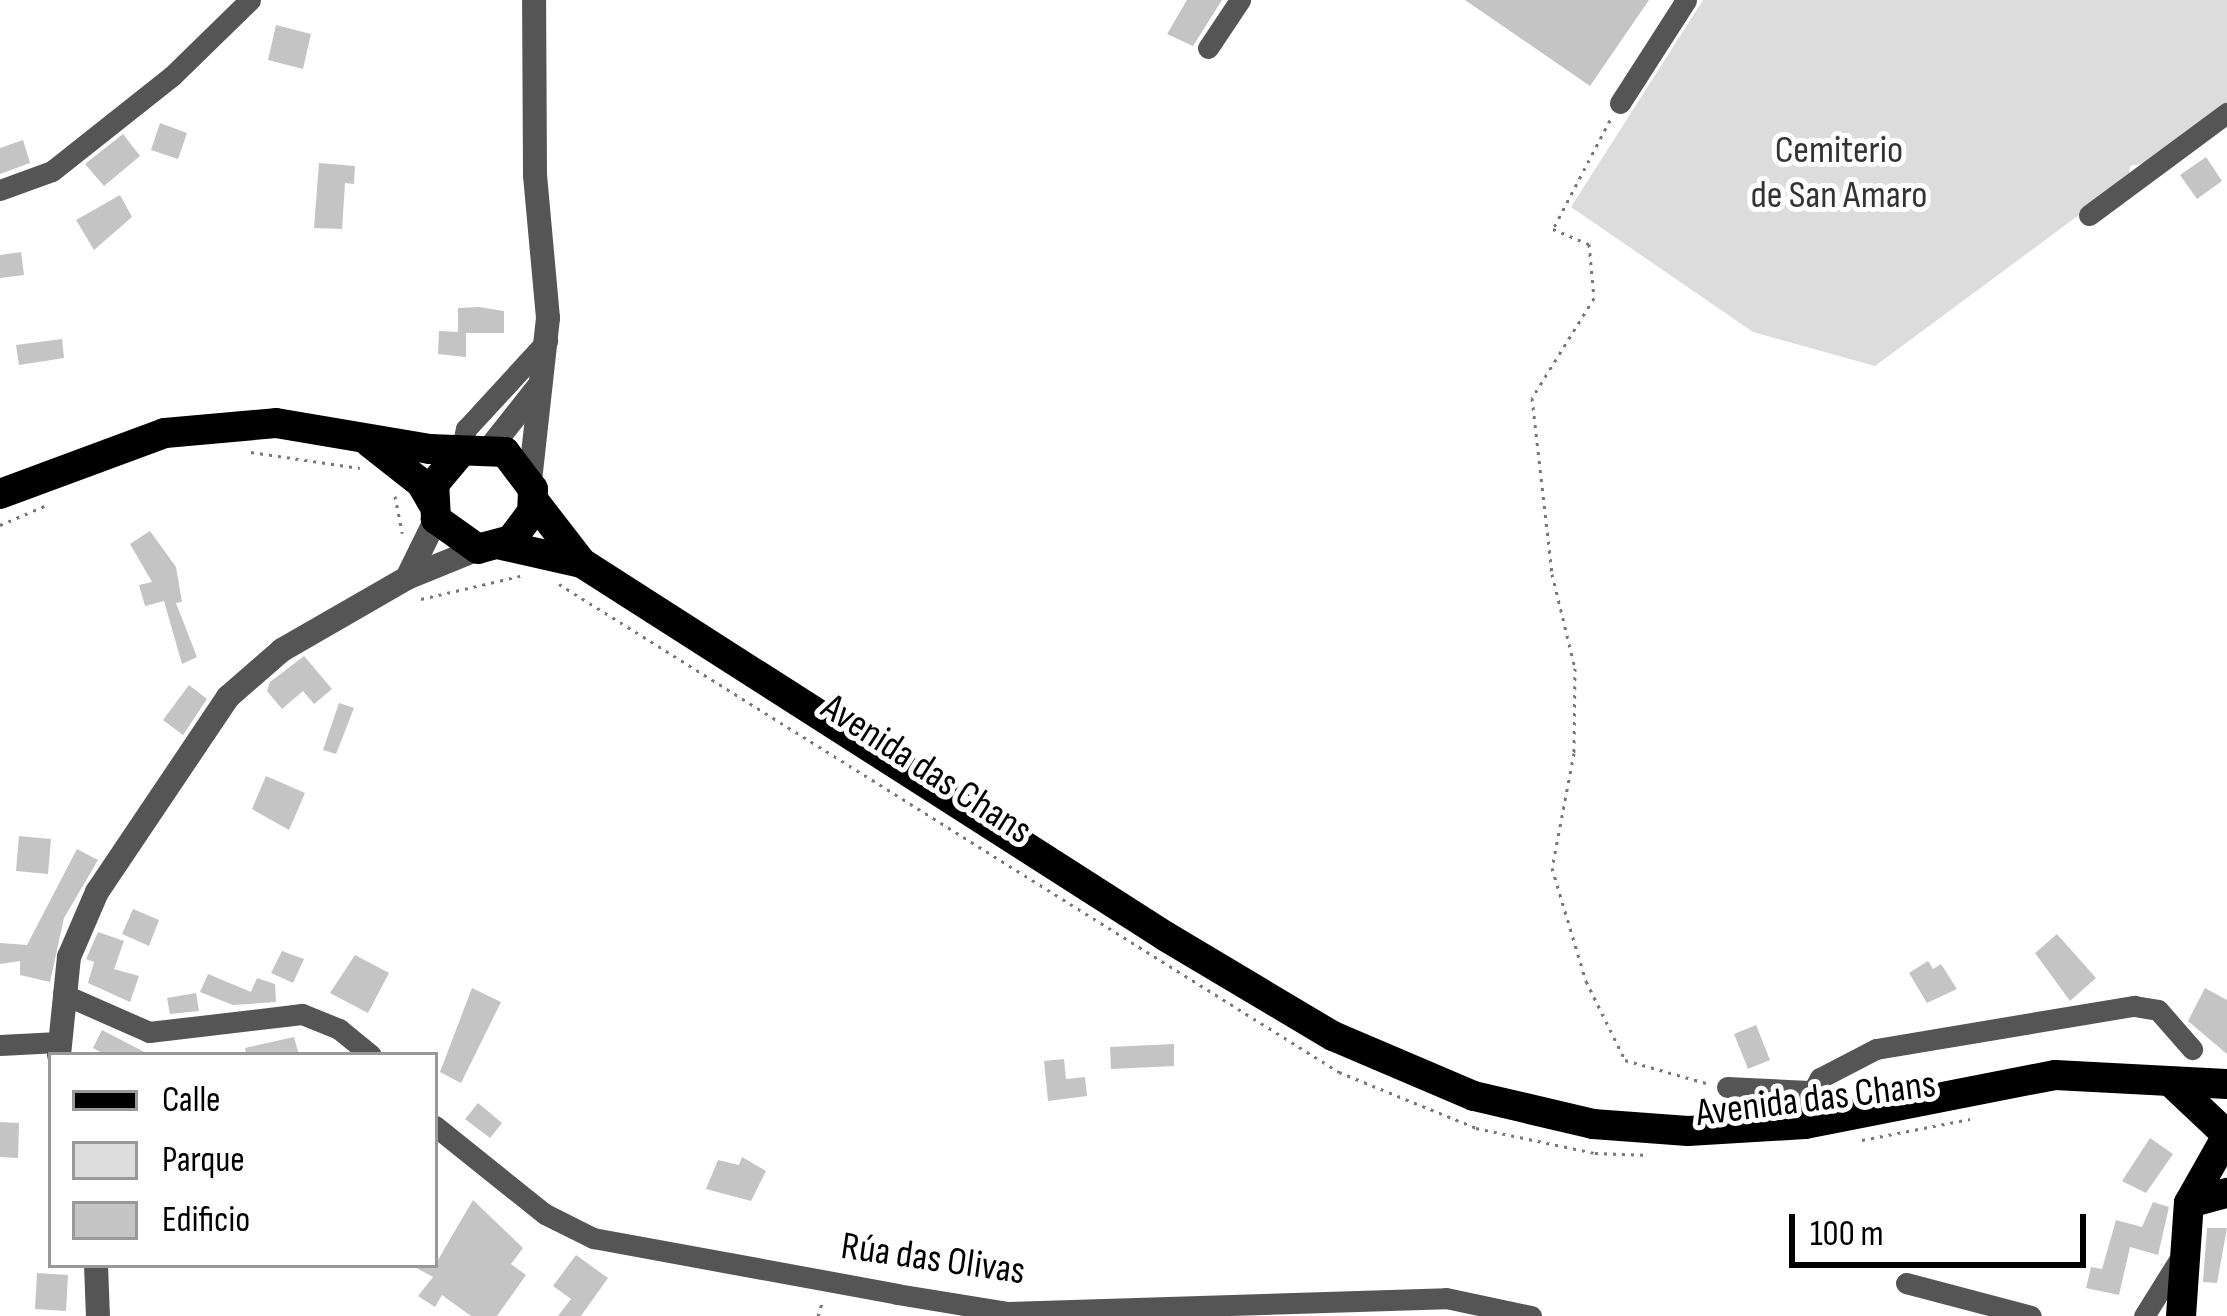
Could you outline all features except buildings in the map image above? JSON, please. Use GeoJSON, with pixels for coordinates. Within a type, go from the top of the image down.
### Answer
{"type":"FeatureCollection","features":[{"type":"Feature","properties":{"kind":"main road","name":"Avenida das Chans"},"geometry":{"type":"LineString","coordinates":[[0,494],[117,446],[204,425],[276,424],[365,440],[476,450],[518,461],[532,491],[582,563],[1204,961],[1371,1055],[1474,1096],[1593,1124],[1688,1131],[1805,1124],[2055,1075],[2227,1084]]}},
{"type":"Feature","properties":{"kind":"main road","name":"Avenida das Chans"},"geometry":{"type":"LineString","coordinates":[[365,440],[422,483],[446,534],[582,563]]}},
{"type":"Feature","properties":{"kind":"main road"},"geometry":{"type":"LineString","coordinates":[[434,510],[442,468],[476,450]]}},
{"type":"Feature","properties":{"kind":"main road"},"geometry":{"type":"LineString","coordinates":[[490,547],[524,528],[532,491]]}},
{"type":"Feature","properties":{"kind":"main road"},"geometry":{"type":"LineString","coordinates":[[2164,1082],[2225,1137],[2189,1203],[2179,1260],[2181,1316]]}},
{"type":"Feature","properties":{"kind":"main road"},"geometry":{"type":"LineString","coordinates":[[2189,1203],[2227,1193]]}},
{"type":"Feature","properties":{"kind":"street"},"geometry":{"type":"LineString","coordinates":[[0,190],[52,171],[172,76],[250,0]]}},
{"type":"Feature","properties":{"kind":"street"},"geometry":{"type":"LineString","coordinates":[[532,491],[547,340],[530,67],[534,0]]}},
{"type":"Feature","properties":{"kind":"street"},"geometry":{"type":"LineString","coordinates":[[1208,48],[1240,0]]}},
{"type":"Feature","properties":{"kind":"street"},"geometry":{"type":"LineString","coordinates":[[1620,103],[1686,0]]}},
{"type":"Feature","properties":{"kind":"street"},"geometry":{"type":"LineString","coordinates":[[2089,215],[2227,113]]}},
{"type":"Feature","properties":{"kind":"street"},"geometry":{"type":"LineString","coordinates":[[544,377],[524,414],[476,450],[466,429],[547,340]]}},
{"type":"Feature","properties":{"kind":"street"},"geometry":{"type":"LineString","coordinates":[[407,578],[434,510]]}},
{"type":"Feature","properties":{"kind":"street"},"geometry":{"type":"LineString","coordinates":[[0,1045],[58,1048],[63,994],[97,892],[228,698],[256,667],[407,578],[490,547]]}},
{"type":"Feature","properties":{"kind":"street"},"geometry":{"type":"LineString","coordinates":[[63,994],[149,1032],[302,1014],[339,1029],[367,1052]]}},
{"type":"Feature","properties":{"kind":"street"},"geometry":{"type":"LineString","coordinates":[[1727,1087],[1810,1091],[1859,1053],[2134,1006],[2158,1010],[2192,1049]]}},
{"type":"Feature","properties":{"kind":"street"},"geometry":{"type":"LineString","coordinates":[[1805,1124],[1810,1091]]}},
{"type":"Feature","properties":{"kind":"street","name":"Rúa das Olivas"},"geometry":{"type":"LineString","coordinates":[[438,1128],[545,1214],[593,1238],[897,1294],[1006,1312],[1446,1298],[1531,1316]]}},
{"type":"Feature","properties":{"kind":"street"},"geometry":{"type":"LineString","coordinates":[[2144,1316],[2179,1260]]}},
{"type":"Feature","properties":{"kind":"street"},"geometry":{"type":"LineString","coordinates":[[96,1268],[98,1316]]}},
{"type":"Feature","properties":{"kind":"street"},"geometry":{"type":"LineString","coordinates":[[1906,1283],[2031,1316]]}},
{"type":"Feature","properties":{"kind":"path"},"geometry":{"type":"LineString","coordinates":[[1620,103],[1553,229],[1589,244],[1594,298],[1532,398],[1552,574],[1574,668],[1574,754],[1552,868],[1586,981],[1625,1060],[1727,1087]]}},
{"type":"Feature","properties":{"kind":"path"},"geometry":{"type":"LineString","coordinates":[[246,452],[322,458],[376,478]]}},
{"type":"Feature","properties":{"kind":"path"},"geometry":{"type":"LineString","coordinates":[[390,487],[400,504],[401,543]]}},
{"type":"Feature","properties":{"kind":"path"},"geometry":{"type":"LineString","coordinates":[[0,525],[53,503]]}},
{"type":"Feature","properties":{"kind":"path"},"geometry":{"type":"LineString","coordinates":[[407,578],[422,601],[493,577],[536,578]]}},
{"type":"Feature","properties":{"kind":"path","name":"Avenida das Chans"},"geometry":{"type":"LineString","coordinates":[[558,584],[1339,1072],[1476,1129],[1595,1153],[1656,1155]]}},
{"type":"Feature","properties":{"kind":"path","name":"Avenida das Chans"},"geometry":{"type":"LineString","coordinates":[[1857,1141],[1979,1117]]}},
{"type":"Feature","properties":{"kind":"green space","name":"Cemiterio de San Amaro"},"geometry":{"type":"Polygon","coordinates":[[[1703,0],[2227,0],[2227,104],[2148,162],[2130,166],[2129,178],[1875,366],[1753,332],[1571,207],[1703,0]]]}}]}
